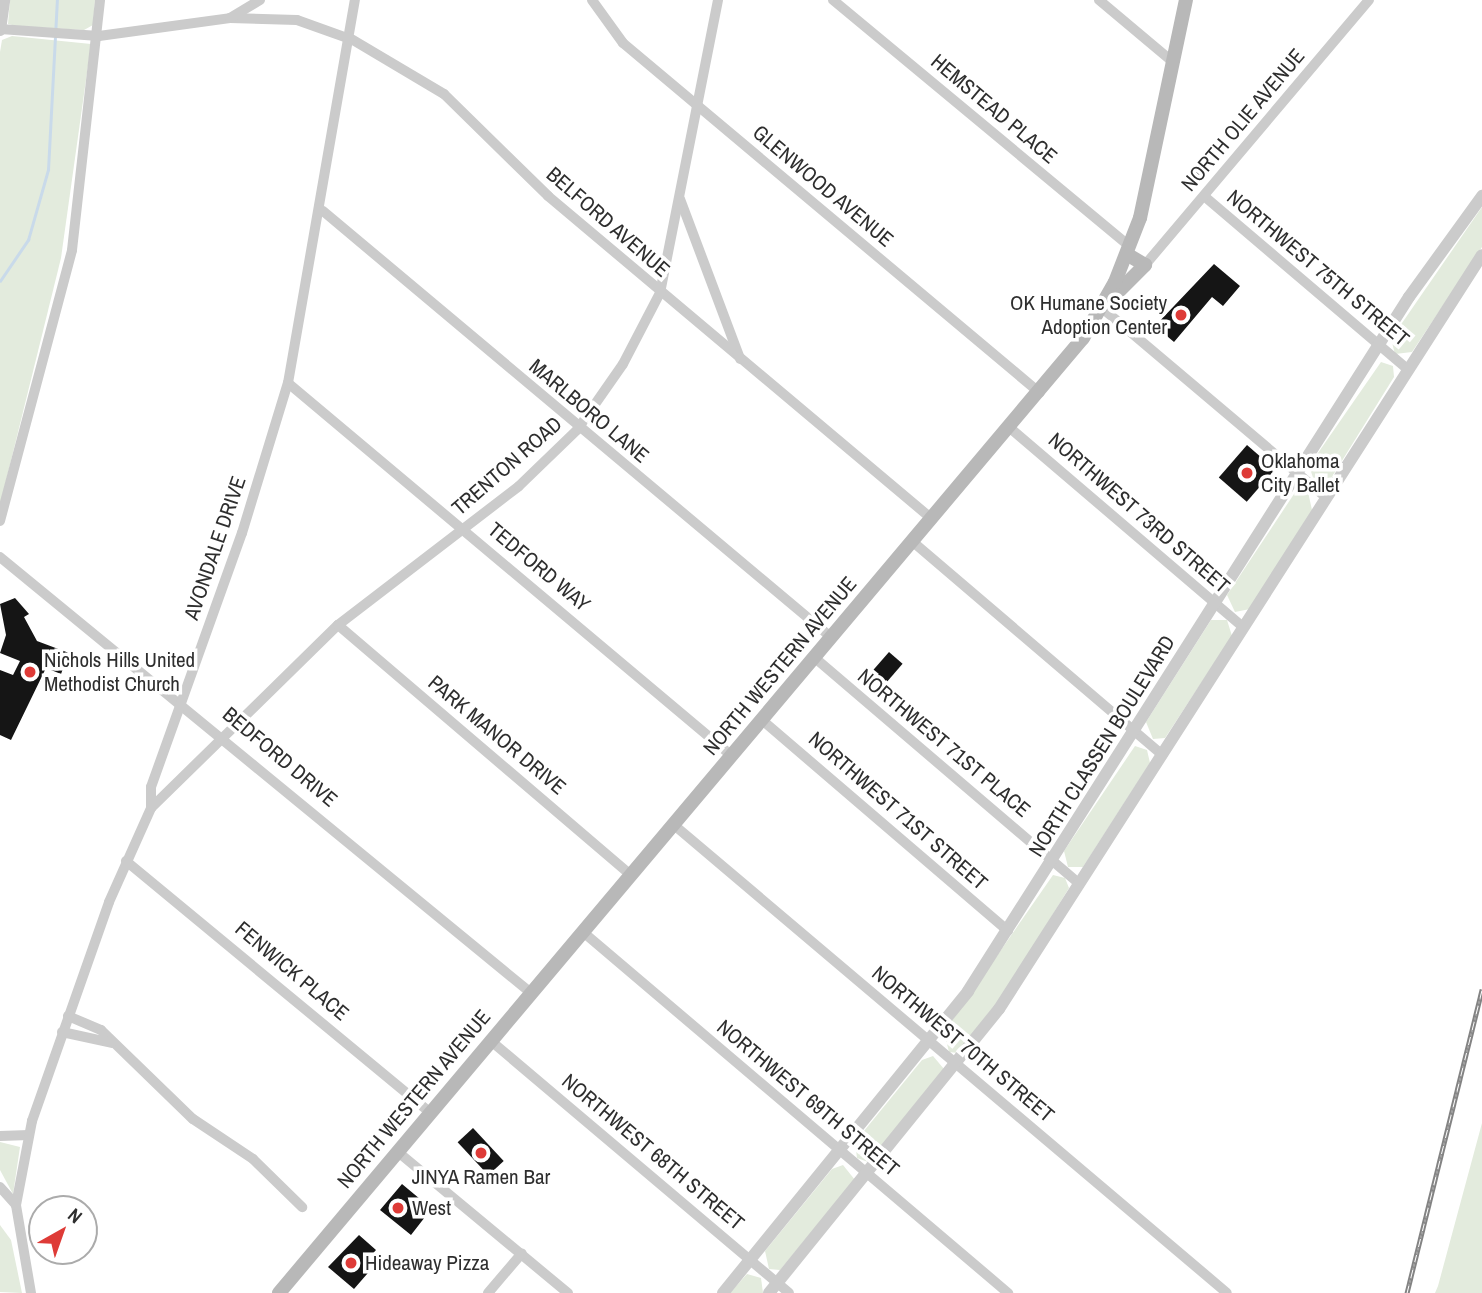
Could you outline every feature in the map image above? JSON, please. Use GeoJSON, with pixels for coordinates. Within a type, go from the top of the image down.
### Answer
{"type":"FeatureCollection","features":[{"type":"Feature","properties":{"kind":"main road","name":"NORTH WESTERN AVENUE"},"geometry":{"type":"LineString","coordinates":[[279,1293],[1040,393],[1101,309],[1129,251],[1174,63],[1186,0]]}},
{"type":"Feature","properties":{"kind":"main road"},"geometry":{"type":"LineString","coordinates":[[1101,309],[1145,265],[1129,251]]}},
{"type":"Feature","properties":{"kind":"street"},"geometry":{"type":"LineString","coordinates":[[4,0],[0,29],[99,36],[230,18],[260,0]]}},
{"type":"Feature","properties":{"kind":"street"},"geometry":{"type":"LineString","coordinates":[[0,521],[72,250],[99,36],[100,0]]}},
{"type":"Feature","properties":{"kind":"street","name":"AVONDALE DRIVE"},"geometry":{"type":"LineString","coordinates":[[31,1293],[16,1205],[29,1135],[62,1031],[126,861],[152,808],[151,787],[288,383],[323,211],[353,40],[355,0]]}},
{"type":"Feature","properties":{"kind":"street","name":"GLENWOOD AVENUE"},"geometry":{"type":"LineString","coordinates":[[592,0],[623,43],[1040,393]]}},
{"type":"Feature","properties":{"kind":"street","name":"TRENTON ROAD"},"geometry":{"type":"LineString","coordinates":[[152,808],[172,794],[223,734],[338,625],[464,529],[578,430],[623,364],[660,293],[700,108],[718,0]]}},
{"type":"Feature","properties":{"kind":"street","name":"HEMSTEAD PLACE"},"geometry":{"type":"LineString","coordinates":[[833,0],[1129,251]]}},
{"type":"Feature","properties":{"kind":"street"},"geometry":{"type":"LineString","coordinates":[[1100,0],[1174,63]]}},
{"type":"Feature","properties":{"kind":"street","name":"NORTH OLIE AVENUE"},"geometry":{"type":"LineString","coordinates":[[1145,265],[1369,0]]}},
{"type":"Feature","properties":{"kind":"street","name":"BELFORD AVENUE"},"geometry":{"type":"LineString","coordinates":[[230,18],[297,20],[353,40],[444,94],[660,293],[932,519]]}},
{"type":"Feature","properties":{"kind":"street","name":"NORTHWEST 75TH STREET"},"geometry":{"type":"LineString","coordinates":[[1204,196],[1407,369]]}},
{"type":"Feature","properties":{"kind":"street","name":"NORTH CLASSEN BOULEVARD"},"geometry":{"type":"LineString","coordinates":[[723,1293],[930,1043],[1008,931],[1379,345],[1482,196]]}},
{"type":"Feature","properties":{"kind":"street"},"geometry":{"type":"LineString","coordinates":[[680,199],[740,360]]}},
{"type":"Feature","properties":{"kind":"street","name":"MARLBORO LANE"},"geometry":{"type":"LineString","coordinates":[[323,211],[578,430],[832,638]]}},
{"type":"Feature","properties":{"kind":"street"},"geometry":{"type":"LineString","coordinates":[[773,1288],[957,1066],[1080,884],[1482,255]]}},
{"type":"Feature","properties":{"kind":"street"},"geometry":{"type":"LineString","coordinates":[[1101,309],[1326,496]]}},
{"type":"Feature","properties":{"kind":"street","name":"TEDFORD WAY"},"geometry":{"type":"LineString","coordinates":[[288,383],[732,756]]}},
{"type":"Feature","properties":{"kind":"street","name":"NORTHWEST 73RD STREET"},"geometry":{"type":"LineString","coordinates":[[1010,428],[1243,627]]}},
{"type":"Feature","properties":{"kind":"street"},"geometry":{"type":"LineString","coordinates":[[913,542],[1162,755]]}},
{"type":"Feature","properties":{"kind":"street","name":"BEDFORD DRIVE"},"geometry":{"type":"LineString","coordinates":[[0,557],[223,734],[531,993]]}},
{"type":"Feature","properties":{"kind":"street","name":"PARK MANOR DRIVE"},"geometry":{"type":"LineString","coordinates":[[338,625],[631,875]]}},
{"type":"Feature","properties":{"kind":"street","name":"NORTHWEST 71ST PLACE"},"geometry":{"type":"LineString","coordinates":[[815,658],[1080,884]]}},
{"type":"Feature","properties":{"kind":"street","name":"NORTHWEST 71ST STREET"},"geometry":{"type":"LineString","coordinates":[[762,720],[1008,931]]}},
{"type":"Feature","properties":{"kind":"street","name":"NORTHWEST 70TH STREET"},"geometry":{"type":"LineString","coordinates":[[674,825],[1227,1293]]}},
{"type":"Feature","properties":{"kind":"street","name":"FENWICK PLACE"},"geometry":{"type":"LineString","coordinates":[[126,861],[431,1113]]}},
{"type":"Feature","properties":{"kind":"street","name":"NORTHWEST 69TH STREET"},"geometry":{"type":"LineString","coordinates":[[583,932],[1008,1293]]}},
{"type":"Feature","properties":{"kind":"street"},"geometry":{"type":"LineString","coordinates":[[68,1016],[102,1030],[112,1043],[193,1119],[262,1166],[302,1207]]}},
{"type":"Feature","properties":{"kind":"street"},"geometry":{"type":"LineString","coordinates":[[62,1031],[112,1043]]}},
{"type":"Feature","properties":{"kind":"street","name":"NORTHWEST 68TH STREET"},"geometry":{"type":"LineString","coordinates":[[491,1041],[750,1261],[773,1288],[789,1293]]}},
{"type":"Feature","properties":{"kind":"street"},"geometry":{"type":"LineString","coordinates":[[0,1136],[29,1135]]}},
{"type":"Feature","properties":{"kind":"street"},"geometry":{"type":"LineString","coordinates":[[398,1152],[568,1293]]}},
{"type":"Feature","properties":{"kind":"street"},"geometry":{"type":"LineString","coordinates":[[0,1187],[16,1205]]}},
{"type":"Feature","properties":{"kind":"street"},"geometry":{"type":"LineString","coordinates":[[488,1293],[522,1253]]}},
{"type":"Feature","properties":{"kind":"shaded area"},"geometry":{"type":"Polygon","coordinates":[[[10,0],[95,0],[93,25],[84,30],[8,24],[10,0]]]}},
{"type":"Feature","properties":{"kind":"shaded area"},"geometry":{"type":"Polygon","coordinates":[[[12,36],[91,44],[61,258],[0,505],[0,52],[2,40],[12,36]]]}},
{"type":"Feature","properties":{"kind":"shaded area"},"geometry":{"type":"Polygon","coordinates":[[[1482,207],[1482,247],[1412,352],[1395,354],[1391,339],[1482,207]]]}},
{"type":"Feature","properties":{"kind":"shaded area"},"geometry":{"type":"Polygon","coordinates":[[[1381,362],[1393,366],[1394,377],[1330,480],[1315,483],[1309,466],[1381,362]]]}},
{"type":"Feature","properties":{"kind":"shaded area"},"geometry":{"type":"Polygon","coordinates":[[[1296,491],[1308,492],[1312,510],[1250,609],[1235,612],[1227,595],[1296,491]]]}},
{"type":"Feature","properties":{"kind":"shaded area"},"geometry":{"type":"Polygon","coordinates":[[[1211,620],[1227,620],[1232,636],[1165,738],[1153,739],[1146,722],[1211,620]]]}},
{"type":"Feature","properties":{"kind":"shaded area"},"geometry":{"type":"Polygon","coordinates":[[[1135,746],[1147,750],[1150,763],[1083,867],[1068,867],[1064,851],[1135,746]]]}},
{"type":"Feature","properties":{"kind":"shaded area"},"geometry":{"type":"Polygon","coordinates":[[[1053,875],[1065,878],[1069,888],[1004,994],[958,1053],[949,1052],[944,1032],[1053,875]]]}},
{"type":"Feature","properties":{"kind":"shaded area"},"geometry":{"type":"Polygon","coordinates":[[[933,1056],[944,1069],[868,1162],[857,1158],[855,1142],[922,1060],[933,1056]]]}},
{"type":"Feature","properties":{"kind":"shaded area"},"geometry":{"type":"Polygon","coordinates":[[[1482,1123],[1482,1293],[1435,1293],[1438,1286],[1482,1123]]]}},
{"type":"Feature","properties":{"kind":"shaded area"},"geometry":{"type":"Polygon","coordinates":[[[0,1142],[20,1147],[13,1194],[0,1170],[0,1142]]]}},
{"type":"Feature","properties":{"kind":"shaded area"},"geometry":{"type":"Polygon","coordinates":[[[843,1165],[855,1180],[780,1270],[769,1269],[765,1251],[832,1169],[843,1165]]]}},
{"type":"Feature","properties":{"kind":"shaded area"},"geometry":{"type":"Polygon","coordinates":[[[0,1225],[11,1240],[22,1293],[0,1292],[0,1225]]]}},
{"type":"Feature","properties":{"kind":"shaded area"},"geometry":{"type":"Polygon","coordinates":[[[747,1274],[761,1278],[763,1293],[730,1293],[747,1274]]]}},
{"type":"Feature","properties":{"kind":"building"},"geometry":{"type":"Polygon","coordinates":[[[1192,167],[1203,176],[1193,188],[1182,179],[1192,167]]]}},
{"type":"Feature","properties":{"kind":"building"},"geometry":{"type":"Polygon","coordinates":[[[1214,264],[1240,286],[1223,306],[1212,297],[1174,342],[1155,326],[1214,264]]]}},
{"type":"Feature","properties":{"kind":"building","name":"Oklahoma City Ballet"},"geometry":{"type":"Polygon","coordinates":[[[1247,445],[1275,469],[1247,502],[1219,477],[1247,445]]]}},
{"type":"Feature","properties":{"kind":"building","name":"Nichols Hills United Methodist Church"},"geometry":{"type":"Polygon","coordinates":[[[15,598],[29,614],[24,617],[37,641],[69,653],[61,674],[46,668],[11,740],[0,735],[0,670],[13,675],[20,661],[0,653],[6,635],[0,604],[15,598]]]}},
{"type":"Feature","properties":{"kind":"building"},"geometry":{"type":"Polygon","coordinates":[[[889,652],[903,664],[886,683],[872,672],[889,652]]]}},
{"type":"Feature","properties":{"kind":"building","name":"JINYA Ramen Bar"},"geometry":{"type":"Polygon","coordinates":[[[473,1128],[504,1161],[488,1175],[458,1142],[473,1128]]]}},
{"type":"Feature","properties":{"kind":"building","name":"West"},"geometry":{"type":"Polygon","coordinates":[[[402,1184],[420,1199],[413,1207],[425,1217],[411,1235],[380,1210],[402,1184]]]}},
{"type":"Feature","properties":{"kind":"building","name":"Hideaway Pizza"},"geometry":{"type":"Polygon","coordinates":[[[359,1235],[376,1250],[367,1260],[374,1266],[354,1289],[328,1267],[359,1235]]]}},
{"type":"Feature","properties":{"kind":"waterway"},"geometry":{"type":"LineString","coordinates":[[0,281],[28,240],[48,170],[57,0]]}},
{"type":"Feature","properties":{"kind":"railway"},"geometry":{"type":"LineString","coordinates":[[1407,1293],[1482,989]]}},
{"type":"Feature","properties":{"kind":"place","name":"OK Humane Society Adoption Center"},"geometry":{"type":"Point","coordinates":[1181,315]}},
{"type":"Feature","properties":{"kind":"place","name":"Oklahoma City Ballet"},"geometry":{"type":"Point","coordinates":[1247,473]}},
{"type":"Feature","properties":{"kind":"place","name":"Nichols Hills United Methodist Church"},"geometry":{"type":"Point","coordinates":[30,672]}},
{"type":"Feature","properties":{"kind":"place","name":"JINYA Ramen Bar"},"geometry":{"type":"Point","coordinates":[481,1153]}},
{"type":"Feature","properties":{"kind":"place","name":"West"},"geometry":{"type":"Point","coordinates":[398,1208]}},
{"type":"Feature","properties":{"kind":"place","name":"Hideaway Pizza"},"geometry":{"type":"Point","coordinates":[351,1263]}}]}
